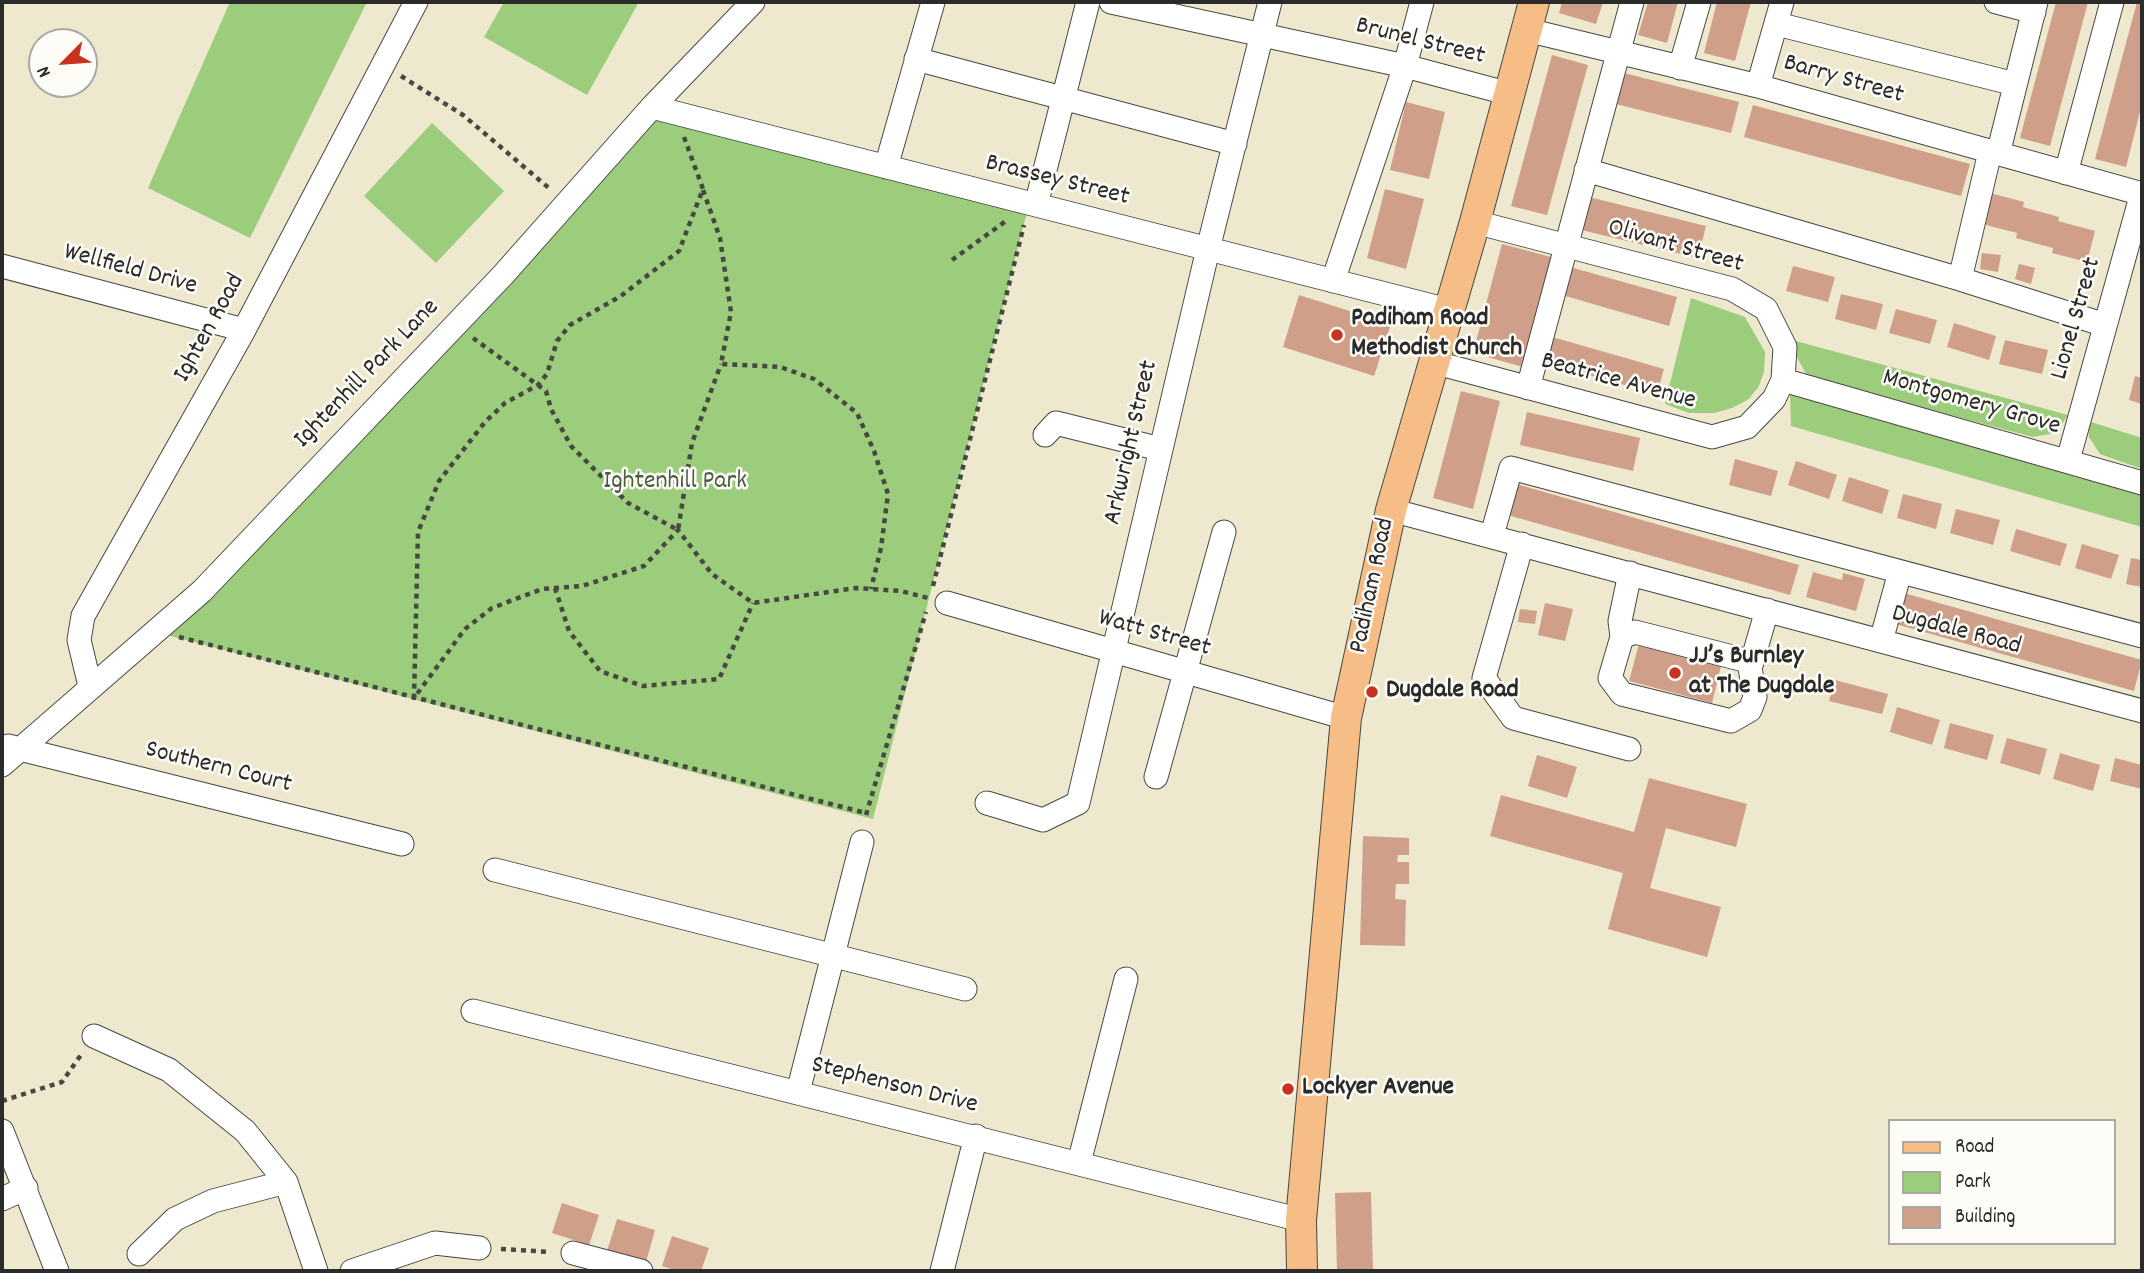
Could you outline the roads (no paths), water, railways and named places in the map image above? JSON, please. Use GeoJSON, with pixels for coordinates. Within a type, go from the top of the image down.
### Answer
{"type":"FeatureCollection","features":[{"type":"Feature","properties":{"kind":"main road","name":"Padiham Road"},"geometry":{"type":"LineString","coordinates":[[1302,1271],[1301,1220],[1346,718],[1391,510],[1475,222],[1530,16]]}},
{"type":"Feature","properties":{"kind":"street","name":"Ighten Road"},"geometry":{"type":"LineString","coordinates":[[90,686],[79,639],[83,616],[244,330],[416,2]]}},
{"type":"Feature","properties":{"kind":"street","name":"Ightenhill Park Lane"},"geometry":{"type":"LineString","coordinates":[[2,765],[10,747],[90,686],[202,590],[455,325],[652,107],[753,2]]}},
{"type":"Feature","properties":{"kind":"street"},"geometry":{"type":"LineString","coordinates":[[886,167],[933,2]]}},
{"type":"Feature","properties":{"kind":"street"},"geometry":{"type":"LineString","coordinates":[[1033,204],[1087,2]]}},
{"type":"Feature","properties":{"kind":"street","name":"Brunel Street"},"geometry":{"type":"LineString","coordinates":[[1111,2],[1405,66],[1510,94]]}},
{"type":"Feature","properties":{"kind":"street","name":"Arkwright Street"},"geometry":{"type":"LineString","coordinates":[[987,803],[1043,820],[1078,803],[1160,449],[1270,2]]}},
{"type":"Feature","properties":{"kind":"street"},"geometry":{"type":"LineString","coordinates":[[1333,281],[1405,66],[1423,2]]}},
{"type":"Feature","properties":{"kind":"street"},"geometry":{"type":"LineString","coordinates":[[1528,388],[1632,2]]}},
{"type":"Feature","properties":{"kind":"street"},"geometry":{"type":"LineString","coordinates":[[1680,68],[1699,2]]}},
{"type":"Feature","properties":{"kind":"street"},"geometry":{"type":"LineString","coordinates":[[1960,279],[2035,7],[1996,2]]}},
{"type":"Feature","properties":{"kind":"street"},"geometry":{"type":"LineString","coordinates":[[2066,173],[2112,2]]}},
{"type":"Feature","properties":{"kind":"street"},"geometry":{"type":"LineString","coordinates":[[1758,86],[1780,13],[2015,84]]}},
{"type":"Feature","properties":{"kind":"street","name":"Barry Street"},"geometry":{"type":"LineString","coordinates":[[1530,16],[1618,52],[1758,86],[2142,194]]}},
{"type":"Feature","properties":{"kind":"street"},"geometry":{"type":"LineString","coordinates":[[916,59],[1235,144]]}},
{"type":"Feature","properties":{"kind":"street","name":"Brassey Street"},"geometry":{"type":"LineString","coordinates":[[652,107],[1448,310]]}},
{"type":"Feature","properties":{"kind":"street"},"geometry":{"type":"LineString","coordinates":[[1586,170],[1960,279],[2105,325]]}},
{"type":"Feature","properties":{"kind":"street","name":"Lionel Street"},"geometry":{"type":"LineString","coordinates":[[2067,460],[2142,194]]}},
{"type":"Feature","properties":{"kind":"street","name":"Olivant Street"},"geometry":{"type":"LineString","coordinates":[[1475,222],[1732,289],[1766,309],[1785,347],[1783,380]]}},
{"type":"Feature","properties":{"kind":"street","name":"Wellfield Drive"},"geometry":{"type":"LineString","coordinates":[[5,274],[244,330]]}},
{"type":"Feature","properties":{"kind":"street","name":"Beatrice Avenue"},"geometry":{"type":"LineString","coordinates":[[1433,362],[1712,437],[1748,427],[1774,399],[1783,380]]}},
{"type":"Feature","properties":{"kind":"street","name":"Montgomery Grove"},"geometry":{"type":"LineString","coordinates":[[1783,380],[2142,483]]}},
{"type":"Feature","properties":{"kind":"street"},"geometry":{"type":"LineString","coordinates":[[1045,435],[1056,423],[1160,449]]}},
{"type":"Feature","properties":{"kind":"street"},"geometry":{"type":"LineString","coordinates":[[1492,535],[1511,468],[2142,636]]}},
{"type":"Feature","properties":{"kind":"street","name":"Dugdale Road"},"geometry":{"type":"LineString","coordinates":[[1391,510],[2142,711]]}},
{"type":"Feature","properties":{"kind":"street"},"geometry":{"type":"LineString","coordinates":[[1156,777],[1224,532]]}},
{"type":"Feature","properties":{"kind":"street"},"geometry":{"type":"LineString","coordinates":[[1522,544],[1484,678],[1513,718],[1629,750]]}},
{"type":"Feature","properties":{"kind":"street"},"geometry":{"type":"LineString","coordinates":[[1881,641],[1900,572]]}},
{"type":"Feature","properties":{"kind":"street"},"geometry":{"type":"LineString","coordinates":[[1630,573],[1620,621],[1622,636],[1610,678],[1622,694],[1731,721],[1750,710],[1755,696],[1752,662],[1767,610]]}},
{"type":"Feature","properties":{"kind":"street","name":"Watt Street"},"geometry":{"type":"LineString","coordinates":[[939,601],[1346,718]]}},
{"type":"Feature","properties":{"kind":"street"},"geometry":{"type":"LineString","coordinates":[[1622,636],[1635,632],[1752,662]]}},
{"type":"Feature","properties":{"kind":"street","name":"Southern Court"},"geometry":{"type":"LineString","coordinates":[[10,747],[402,844]]}},
{"type":"Feature","properties":{"kind":"street"},"geometry":{"type":"LineString","coordinates":[[798,1092],[862,842]]}},
{"type":"Feature","properties":{"kind":"street"},"geometry":{"type":"LineString","coordinates":[[495,870],[965,989]]}},
{"type":"Feature","properties":{"kind":"street"},"geometry":{"type":"LineString","coordinates":[[1079,1163],[1126,979]]}},
{"type":"Feature","properties":{"kind":"street","name":"Stephenson Drive"},"geometry":{"type":"LineString","coordinates":[[473,1012],[976,1136],[1301,1220]]}},
{"type":"Feature","properties":{"kind":"street"},"geometry":{"type":"LineString","coordinates":[[94,1036],[169,1070],[245,1131],[286,1182],[316,1271]]}},
{"type":"Feature","properties":{"kind":"street"},"geometry":{"type":"LineString","coordinates":[[2,1131],[58,1271]]}},
{"type":"Feature","properties":{"kind":"street"},"geometry":{"type":"LineString","coordinates":[[942,1271],[976,1136]]}},
{"type":"Feature","properties":{"kind":"street"},"geometry":{"type":"LineString","coordinates":[[139,1254],[175,1219],[214,1201],[286,1182]]}},
{"type":"Feature","properties":{"kind":"street"},"geometry":{"type":"LineString","coordinates":[[2,1199],[26,1188]]}},
{"type":"Feature","properties":{"kind":"street"},"geometry":{"type":"LineString","coordinates":[[352,1271],[435,1243],[479,1248]]}},
{"type":"Feature","properties":{"kind":"street"},"geometry":{"type":"LineString","coordinates":[[573,1253],[641,1271]]}},
{"type":"Feature","properties":{"kind":"place","name":"Padiham Road Methodist Church"},"geometry":{"type":"Point","coordinates":[1337,335]}},
{"type":"Feature","properties":{"kind":"place","name":"JJ’s Burnley at The Dugdale"},"geometry":{"type":"Point","coordinates":[1675,673]}},
{"type":"Feature","properties":{"kind":"place","name":"Dugdale Road"},"geometry":{"type":"Point","coordinates":[1372,692]}},
{"type":"Feature","properties":{"kind":"place","name":"Lockyer Avenue"},"geometry":{"type":"Point","coordinates":[1288,1089]}},
{"type":"Feature","properties":{"kind":"park label","name":"Ightenhill Park"},"geometry":{"type":"Point","coordinates":[675,483]}}]}
